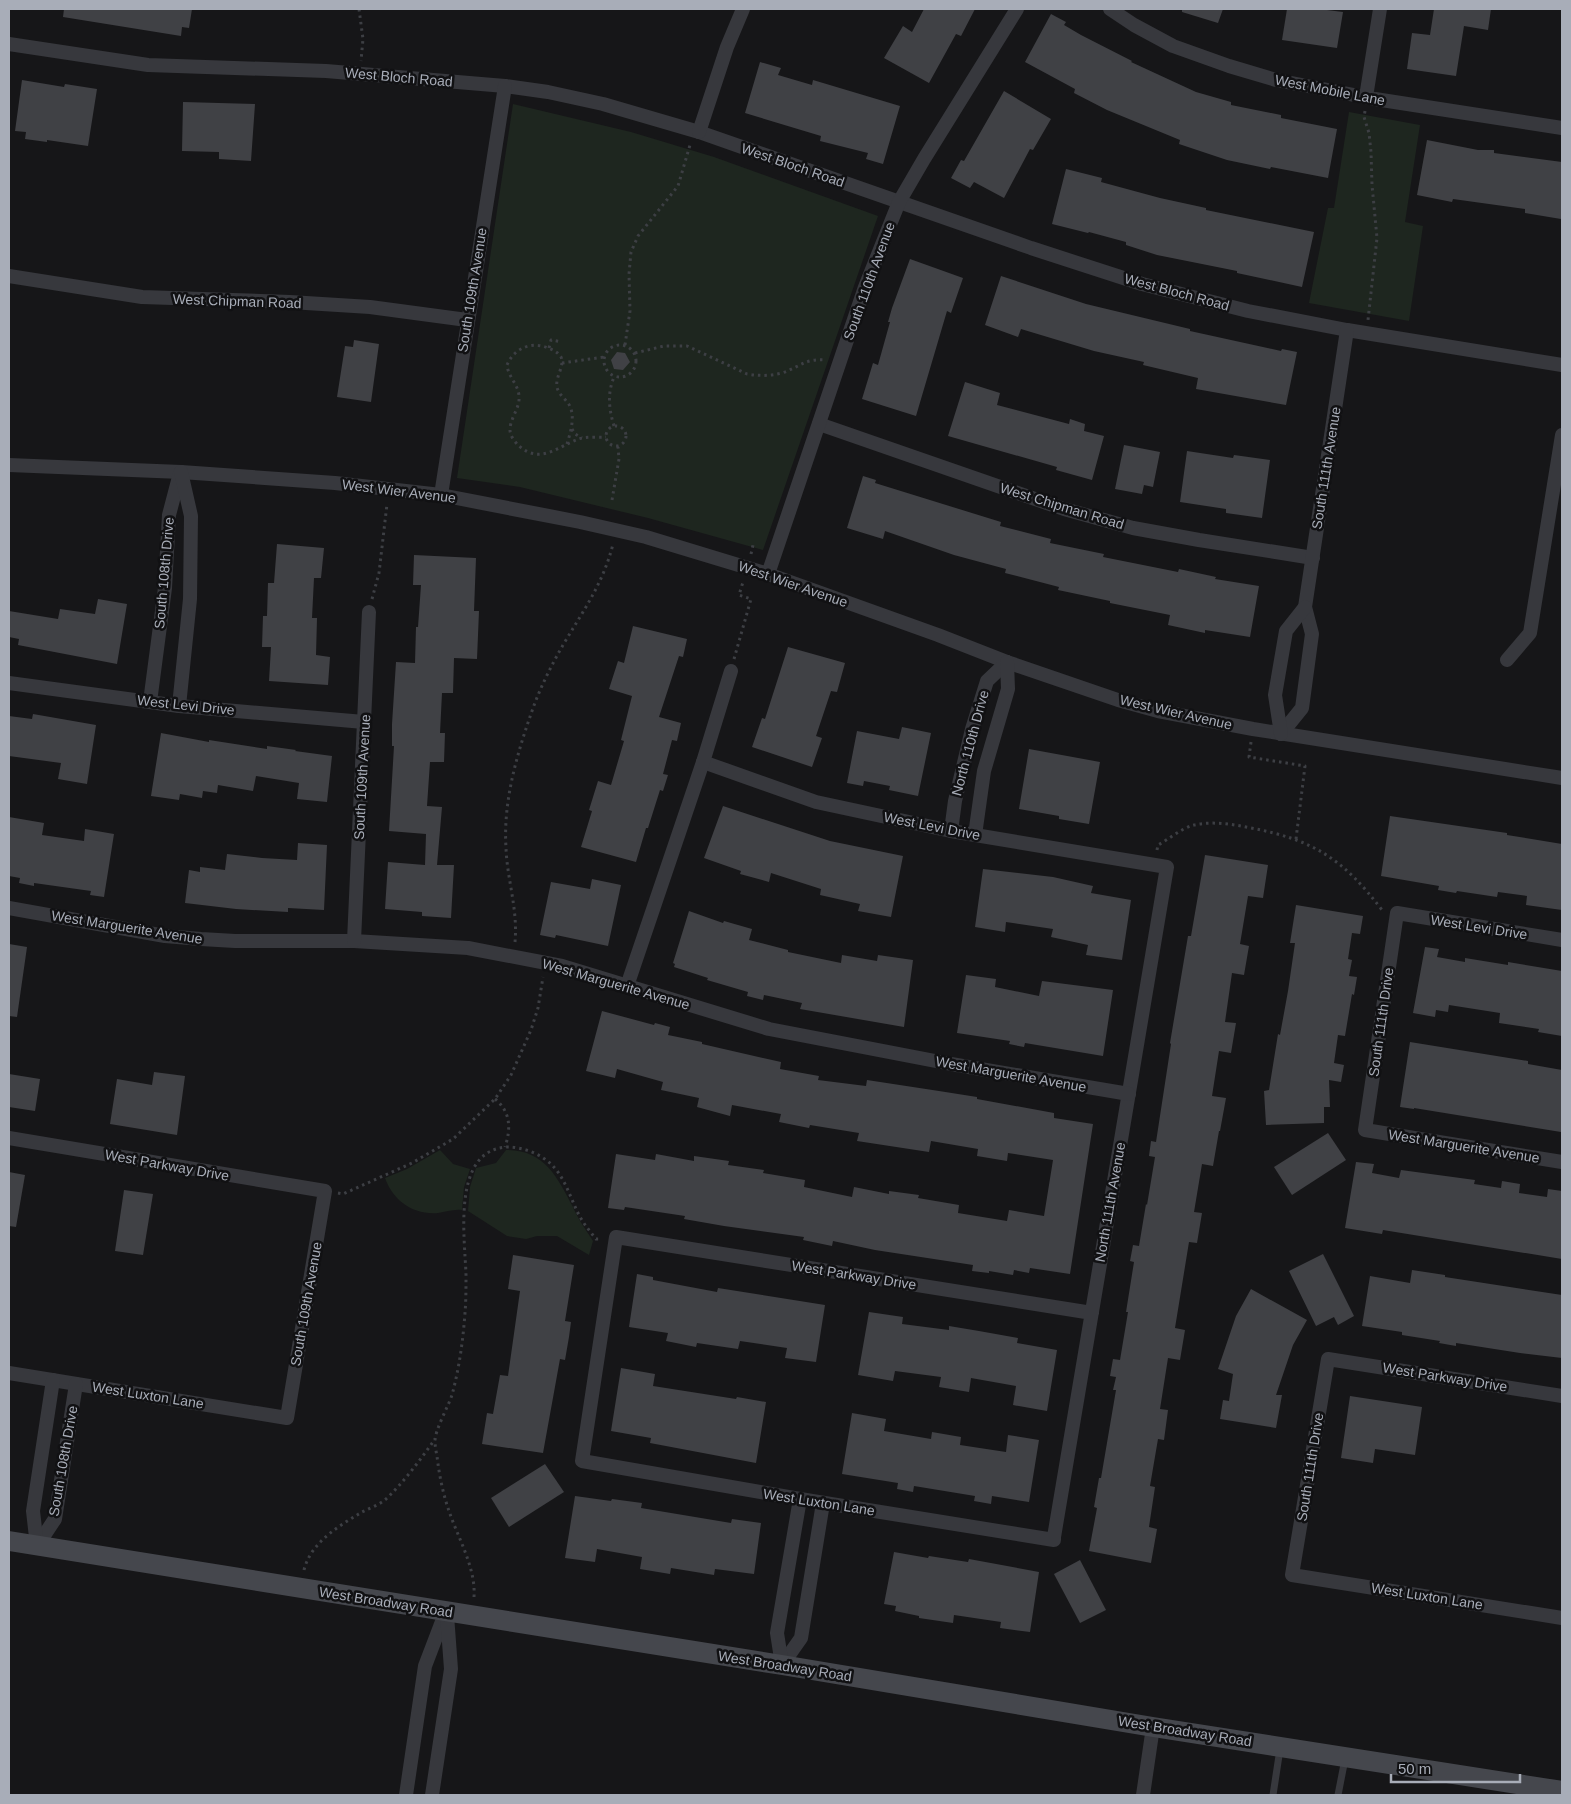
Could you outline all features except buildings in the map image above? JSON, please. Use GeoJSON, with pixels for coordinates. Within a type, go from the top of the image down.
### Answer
{"type":"FeatureCollection","features":[{"type":"Feature","properties":{"kind":"main road","name":"West Broadway Road"},"geometry":{"type":"LineString","coordinates":[[9,1541],[782,1665],[1153,1727],[1562,1791]]}},
{"type":"Feature","properties":{"kind":"street"},"geometry":{"type":"LineString","coordinates":[[699,132],[727,48],[743,9]]}},
{"type":"Feature","properties":{"kind":"street","name":"South 110th Avenue"},"geometry":{"type":"LineString","coordinates":[[768,574],[865,287],[899,202],[1017,9]]}},
{"type":"Feature","properties":{"kind":"street","name":"West Mobile Lane"},"geometry":{"type":"LineString","coordinates":[[1110,9],[1134,25],[1173,46],[1276,80],[1366,97],[1562,128]]}},
{"type":"Feature","properties":{"kind":"street"},"geometry":{"type":"LineString","coordinates":[[1366,97],[1380,9]]}},
{"type":"Feature","properties":{"kind":"street","name":"West Bloch Road"},"geometry":{"type":"LineString","coordinates":[[9,44],[148,65],[326,71],[505,86],[548,92],[603,104],[699,132],[1031,248],[1142,284],[1248,311],[1347,330],[1562,365]]}},
{"type":"Feature","properties":{"kind":"street","name":"South 109th Avenue"},"geometry":{"type":"LineString","coordinates":[[441,495],[505,86]]}},
{"type":"Feature","properties":{"kind":"street","name":"West Chipman Road"},"geometry":{"type":"LineString","coordinates":[[9,276],[142,297],[370,307],[467,320]]}},
{"type":"Feature","properties":{"kind":"street","name":"South 111th Avenue"},"geometry":{"type":"LineString","coordinates":[[1281,734],[1302,708],[1312,634],[1306,607],[1347,330]]}},
{"type":"Feature","properties":{"kind":"street","name":"West Chipman Road"},"geometry":{"type":"LineString","coordinates":[[819,424],[1064,510],[1133,528],[1313,558]]}},
{"type":"Feature","properties":{"kind":"street"},"geometry":{"type":"LineString","coordinates":[[1508,660],[1530,633],[1559,477],[1562,435]]}},
{"type":"Feature","properties":{"kind":"street","name":"West Wier Avenue"},"geometry":{"type":"LineString","coordinates":[[9,465],[181,472],[335,483],[441,495],[580,522],[646,537],[768,574],[1007,662],[1158,711],[1281,734],[1562,778]]}},
{"type":"Feature","properties":{"kind":"street","name":"South 108th Drive"},"geometry":{"type":"LineString","coordinates":[[150,702],[165,588],[169,515],[181,472]]}},
{"type":"Feature","properties":{"kind":"street","name":"South 108th Drive"},"geometry":{"type":"LineString","coordinates":[[179,706],[190,599],[191,516],[181,472]]}},
{"type":"Feature","properties":{"kind":"street"},"geometry":{"type":"LineString","coordinates":[[1281,734],[1275,696],[1286,631],[1306,607]]}},
{"type":"Feature","properties":{"kind":"street","name":"South 109th Avenue"},"geometry":{"type":"LineString","coordinates":[[354,941],[369,612]]}},
{"type":"Feature","properties":{"kind":"street","name":"North 110th Drive"},"geometry":{"type":"LineString","coordinates":[[951,831],[955,801],[972,729],[987,681],[1007,662]]}},
{"type":"Feature","properties":{"kind":"street","name":"North 110th Drive"},"geometry":{"type":"LineString","coordinates":[[975,835],[984,771],[1008,689],[1007,662]]}},
{"type":"Feature","properties":{"kind":"street"},"geometry":{"type":"LineString","coordinates":[[627,986],[703,762],[731,671]]}},
{"type":"Feature","properties":{"kind":"street","name":"West Levi Drive"},"geometry":{"type":"LineString","coordinates":[[9,683],[179,706],[364,722]]}},
{"type":"Feature","properties":{"kind":"street","name":"West Levi Drive"},"geometry":{"type":"LineString","coordinates":[[703,762],[816,802],[951,831],[1160,866]]}},
{"type":"Feature","properties":{"kind":"street","name":"North 111th Avenue"},"geometry":{"type":"LineString","coordinates":[[1054,1537],[1129,1094],[1160,866]]}},
{"type":"Feature","properties":{"kind":"street","name":"West Marguerite Avenue"},"geometry":{"type":"LineString","coordinates":[[9,908],[165,936],[235,941],[354,941],[468,948],[562,966],[769,1029],[951,1064],[1129,1094]]}},
{"type":"Feature","properties":{"kind":"street","name":"West Levi Drive"},"geometry":{"type":"LineString","coordinates":[[1397,914],[1562,940]]}},
{"type":"Feature","properties":{"kind":"street","name":"South 111th Drive"},"geometry":{"type":"LineString","coordinates":[[1365,1130],[1397,914]]}},
{"type":"Feature","properties":{"kind":"street","name":"West Marguerite Avenue"},"geometry":{"type":"LineString","coordinates":[[1365,1130],[1562,1162]]}},
{"type":"Feature","properties":{"kind":"street","name":"West Parkway Drive"},"geometry":{"type":"LineString","coordinates":[[9,1138],[325,1191]]}},
{"type":"Feature","properties":{"kind":"street","name":"South 109th Avenue"},"geometry":{"type":"LineString","coordinates":[[287,1418],[325,1191]]}},
{"type":"Feature","properties":{"kind":"street","name":"West Parkway Drive"},"geometry":{"type":"LineString","coordinates":[[616,1237],[1092,1312]]}},
{"type":"Feature","properties":{"kind":"street","name":"West Luxton Lane"},"geometry":{"type":"LineString","coordinates":[[616,1237],[582,1461],[823,1503],[1054,1540],[1054,1537]]}},
{"type":"Feature","properties":{"kind":"street","name":"South 111th Drive"},"geometry":{"type":"LineString","coordinates":[[1292,1574],[1328,1359]]}},
{"type":"Feature","properties":{"kind":"street","name":"West Parkway Drive"},"geometry":{"type":"LineString","coordinates":[[1328,1359],[1562,1396]]}},
{"type":"Feature","properties":{"kind":"street","name":"West Luxton Lane"},"geometry":{"type":"LineString","coordinates":[[9,1373],[287,1418]]}},
{"type":"Feature","properties":{"kind":"street","name":"South 108th Drive"},"geometry":{"type":"LineString","coordinates":[[37,1546],[33,1511],[53,1380]]}},
{"type":"Feature","properties":{"kind":"street","name":"South 108th Drive"},"geometry":{"type":"LineString","coordinates":[[37,1546],[55,1519],[76,1384]]}},
{"type":"Feature","properties":{"kind":"street"},"geometry":{"type":"LineString","coordinates":[[782,1665],[778,1633],[800,1499]]}},
{"type":"Feature","properties":{"kind":"street"},"geometry":{"type":"LineString","coordinates":[[782,1665],[801,1638],[823,1503]]}},
{"type":"Feature","properties":{"kind":"street","name":"West Luxton Lane"},"geometry":{"type":"LineString","coordinates":[[1292,1574],[1562,1618]]}},
{"type":"Feature","properties":{"kind":"street"},"geometry":{"type":"LineString","coordinates":[[406,1795],[425,1666],[446,1612]]}},
{"type":"Feature","properties":{"kind":"street"},"geometry":{"type":"LineString","coordinates":[[432,1795],[451,1669],[446,1612]]}},
{"type":"Feature","properties":{"kind":"street"},"geometry":{"type":"LineString","coordinates":[[1143,1795],[1153,1727]]}},
{"type":"Feature","properties":{"kind":"lane"},"geometry":{"type":"LineString","coordinates":[[1273,1795],[1280,1746]]}},
{"type":"Feature","properties":{"kind":"lane"},"geometry":{"type":"LineString","coordinates":[[1338,1795],[1346,1756]]}},
{"type":"Feature","properties":{"kind":"path"},"geometry":{"type":"LineString","coordinates":[[359,9],[363,39],[360,74]]}},
{"type":"Feature","properties":{"kind":"path"},"geometry":{"type":"LineString","coordinates":[[1369,333],[1368,318],[1376,238],[1371,152],[1364,111],[1372,112]]}},
{"type":"Feature","properties":{"kind":"path"},"geometry":{"type":"LineString","coordinates":[[625,345],[630,311],[629,274],[631,252],[638,236],[678,186],[691,146],[674,141],[678,126]]}},
{"type":"Feature","properties":{"kind":"path"},"geometry":{"type":"LineString","coordinates":[[549,348],[551,340],[562,342]]}},
{"type":"Feature","properties":{"kind":"path"},"geometry":{"type":"LineString","coordinates":[[567,444],[573,416],[571,408],[557,389],[556,382],[562,362],[560,355],[549,348],[530,345],[516,352],[508,362],[507,368],[520,398],[511,423],[510,434],[518,444],[532,454],[555,451],[582,438],[606,437]]}},
{"type":"Feature","properties":{"kind":"path"},"geometry":{"type":"LineString","coordinates":[[625,345],[632,349],[637,363],[633,372],[624,377],[614,377],[606,371],[604,357],[613,346],[625,345]]}},
{"type":"Feature","properties":{"kind":"path"},"geometry":{"type":"LineString","coordinates":[[634,353],[664,346],[687,346],[756,376],[782,373],[804,362],[817,359],[826,359],[839,363]]}},
{"type":"Feature","properties":{"kind":"path"},"geometry":{"type":"LineString","coordinates":[[562,362],[604,357]]}},
{"type":"Feature","properties":{"kind":"path"},"geometry":{"type":"LineString","coordinates":[[614,377],[609,400],[614,426]]}},
{"type":"Feature","properties":{"kind":"path"},"geometry":{"type":"LineString","coordinates":[[614,426],[620,427],[626,434],[626,441],[618,446],[609,443],[606,437],[608,430],[614,426]]}},
{"type":"Feature","properties":{"kind":"path"},"geometry":{"type":"LineString","coordinates":[[571,428],[575,434],[582,438]]}},
{"type":"Feature","properties":{"kind":"path"},"geometry":{"type":"LineString","coordinates":[[612,500],[619,459],[618,446]]}},
{"type":"Feature","properties":{"kind":"path"},"geometry":{"type":"LineString","coordinates":[[369,612],[379,574],[389,489]]}},
{"type":"Feature","properties":{"kind":"path"},"geometry":{"type":"LineString","coordinates":[[513,957],[516,918],[506,849],[505,822],[512,778],[533,709],[546,677],[562,645],[593,597],[604,575],[616,530]]}},
{"type":"Feature","properties":{"kind":"path"},"geometry":{"type":"LineString","coordinates":[[731,671],[751,599],[739,595],[742,587]]}},
{"type":"Feature","properties":{"kind":"path"},"geometry":{"type":"LineString","coordinates":[[1253,729],[1249,758],[1306,766],[1296,839]]}},
{"type":"Feature","properties":{"kind":"path"},"geometry":{"type":"LineString","coordinates":[[1160,866],[1158,846],[1192,826],[1208,823],[1235,825],[1296,839],[1324,852],[1347,870],[1364,887],[1383,911],[1397,914]]}},
{"type":"Feature","properties":{"kind":"path"},"geometry":{"type":"LineString","coordinates":[[325,1191],[343,1194],[412,1163],[453,1138],[495,1100],[511,1075],[531,1030],[538,1008],[544,963]]}},
{"type":"Feature","properties":{"kind":"path"},"geometry":{"type":"LineString","coordinates":[[495,1100],[502,1106],[509,1120],[506,1147]]}},
{"type":"Feature","properties":{"kind":"path"},"geometry":{"type":"LineString","coordinates":[[300,1588],[306,1562],[314,1549],[332,1532],[384,1500],[422,1459],[435,1439],[452,1396],[463,1340],[466,1275],[464,1229],[467,1186],[477,1162],[492,1150],[506,1147],[524,1149],[538,1155],[552,1165],[583,1222],[596,1239],[616,1237]]}},
{"type":"Feature","properties":{"kind":"path"},"geometry":{"type":"LineString","coordinates":[[435,1439],[448,1510],[461,1540],[474,1589],[472,1615]]}},
{"type":"Feature","properties":{"kind":"shaded area"},"geometry":{"type":"Polygon","coordinates":[[[513,104],[631,132],[714,157],[878,216],[763,550],[648,518],[520,487],[457,478],[513,104]]]}},
{"type":"Feature","properties":{"kind":"shaded area"},"geometry":{"type":"Polygon","coordinates":[[[1349,112],[1420,125],[1405,222],[1423,226],[1409,321],[1309,303],[1328,208],[1334,208],[1349,112]]]}},
{"type":"Feature","properties":{"kind":"shaded area"},"geometry":{"type":"Polygon","coordinates":[[[440,1150],[453,1164],[470,1169],[464,1187],[462,1210],[429,1213],[412,1209],[398,1199],[385,1178],[407,1169],[440,1150]]]}},
{"type":"Feature","properties":{"kind":"shaded area"},"geometry":{"type":"Polygon","coordinates":[[[506,1150],[519,1151],[531,1155],[548,1167],[593,1241],[589,1255],[557,1236],[537,1236],[526,1239],[507,1236],[468,1211],[470,1187],[476,1168],[496,1163],[506,1150]]]}}]}
